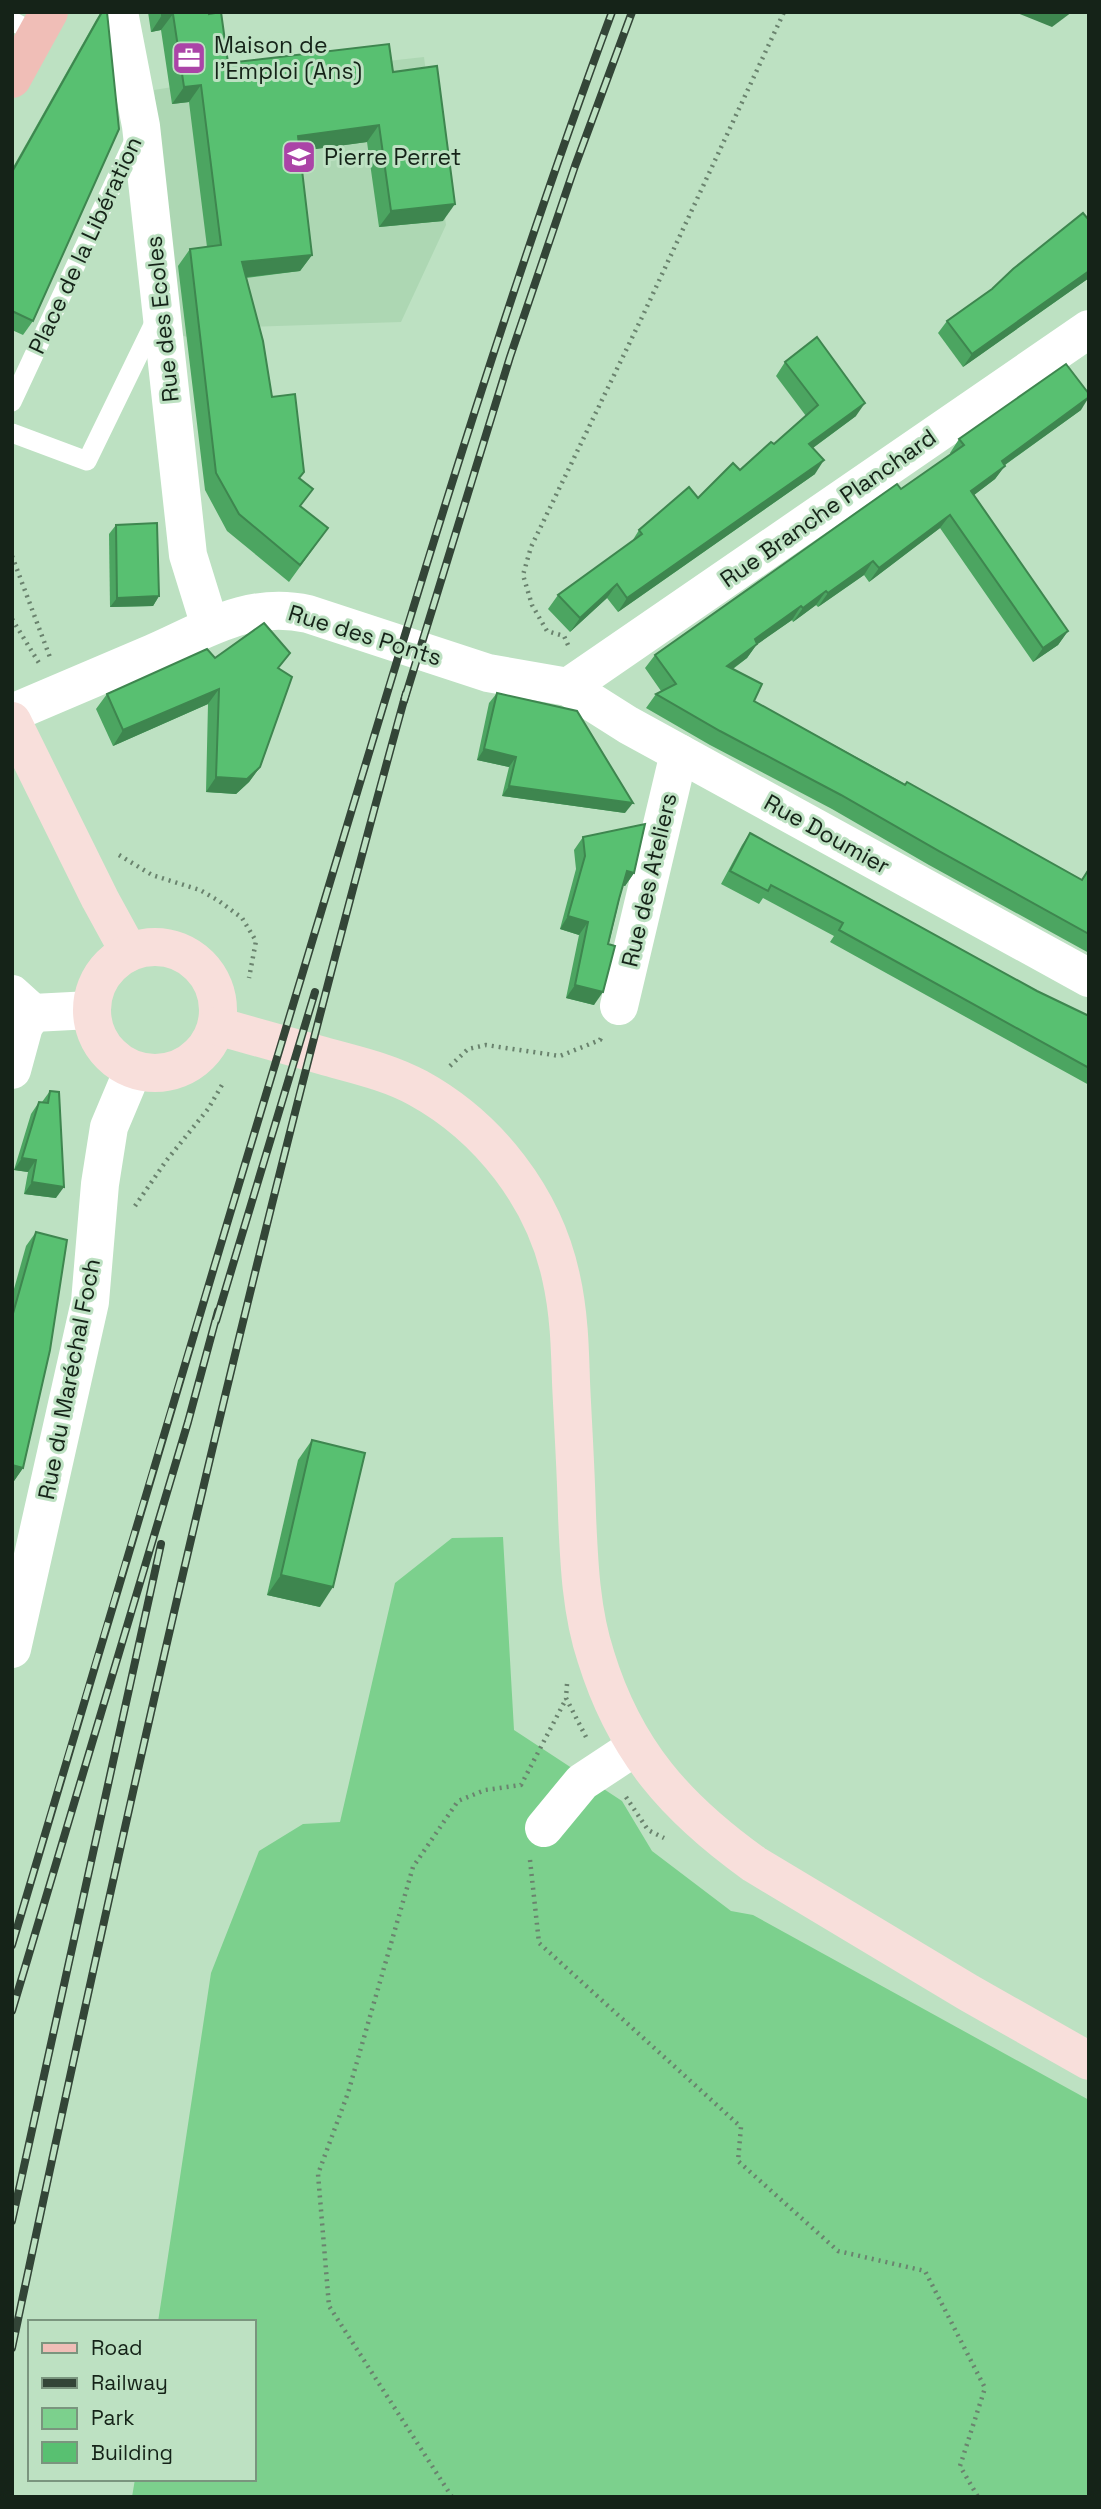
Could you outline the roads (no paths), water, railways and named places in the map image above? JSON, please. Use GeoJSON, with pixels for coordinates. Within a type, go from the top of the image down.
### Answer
{"type":"FeatureCollection","features":[{"type":"Feature","properties":{"kind":"main road"},"geometry":{"type":"LineString","coordinates":[[12,79],[33,23]]}},
{"type":"Feature","properties":{"kind":"street","name":"Rue des Ecoles"},"geometry":{"type":"LineString","coordinates":[[119,12],[141,126],[188,555],[210,626]]}},
{"type":"Feature","properties":{"kind":"street","name":"Rue Branche Planchard"},"geometry":{"type":"LineString","coordinates":[[568,687],[1089,328]]}},
{"type":"Feature","properties":{"kind":"street","name":"Rue des Ponts"},"geometry":{"type":"LineString","coordinates":[[12,713],[210,626],[263,610],[285,609],[308,614],[488,673],[568,687]]}},
{"type":"Feature","properties":{"kind":"street","name":"Rue Doumier"},"geometry":{"type":"LineString","coordinates":[[568,687],[628,725],[1089,978]]}},
{"type":"Feature","properties":{"kind":"street"},"geometry":{"type":"LineString","coordinates":[[12,721],[129,953]]}},
{"type":"Feature","properties":{"kind":"street","name":"Rue des Ateliers"},"geometry":{"type":"LineString","coordinates":[[619,1006],[679,753]]}},
{"type":"Feature","properties":{"kind":"street"},"geometry":{"type":"LineString","coordinates":[[235,1031],[185,1067],[159,1074],[133,1070],[114,1059],[92,1026],[91,1010],[102,976],[118,959],[129,953],[147,947],[164,947],[189,957],[209,975],[235,1031],[385,1073],[438,1101],[464,1119],[492,1146],[534,1205],[561,1276],[568,1321],[580,1569],[587,1621],[596,1657],[616,1709],[635,1747],[664,1786],[726,1844],[754,1864],[969,1993],[1089,2061]]}},
{"type":"Feature","properties":{"kind":"street"},"geometry":{"type":"LineString","coordinates":[[12,1070],[24,1026],[23,1004],[91,1010]]}},
{"type":"Feature","properties":{"kind":"street","name":"Rue du Maréchal Foch"},"geometry":{"type":"LineString","coordinates":[[12,1648],[90,1302],[100,1184],[108,1127],[133,1070]]}},
{"type":"Feature","properties":{"kind":"street"},"geometry":{"type":"LineString","coordinates":[[544,1828],[582,1783],[635,1747]]}},
{"type":"Feature","properties":{"kind":"lane","name":"Place de la Libération"},"geometry":{"type":"LineString","coordinates":[[12,402],[141,126]]}},
{"type":"Feature","properties":{"kind":"lane"},"geometry":{"type":"LineString","coordinates":[[12,433],[87,461],[162,306]]}},
{"type":"Feature","properties":{"kind":"railway"},"geometry":{"type":"LineString","coordinates":[[12,1945],[424,573],[533,235],[612,12]]}},
{"type":"Feature","properties":{"kind":"railway"},"geometry":{"type":"LineString","coordinates":[[404,701],[510,357],[575,166],[632,12]]}},
{"type":"Feature","properties":{"kind":"railway"},"geometry":{"type":"LineString","coordinates":[[12,2348],[148,1724],[196,1517],[297,1104],[406,693]]}},
{"type":"Feature","properties":{"kind":"railway"},"geometry":{"type":"LineString","coordinates":[[216,1321],[315,992]]}},
{"type":"Feature","properties":{"kind":"railway"},"geometry":{"type":"LineString","coordinates":[[12,2011],[188,1422],[218,1311]]}},
{"type":"Feature","properties":{"kind":"railway"},"geometry":{"type":"LineString","coordinates":[[12,2221],[161,1544]]}},
{"type":"Feature","properties":{"kind":"place","name":"Maison de l'Emploi (Ans)"},"geometry":{"type":"Point","coordinates":[189,58]}},
{"type":"Feature","properties":{"kind":"place","name":"Pierre Perret"},"geometry":{"type":"Point","coordinates":[299,157]}}]}
